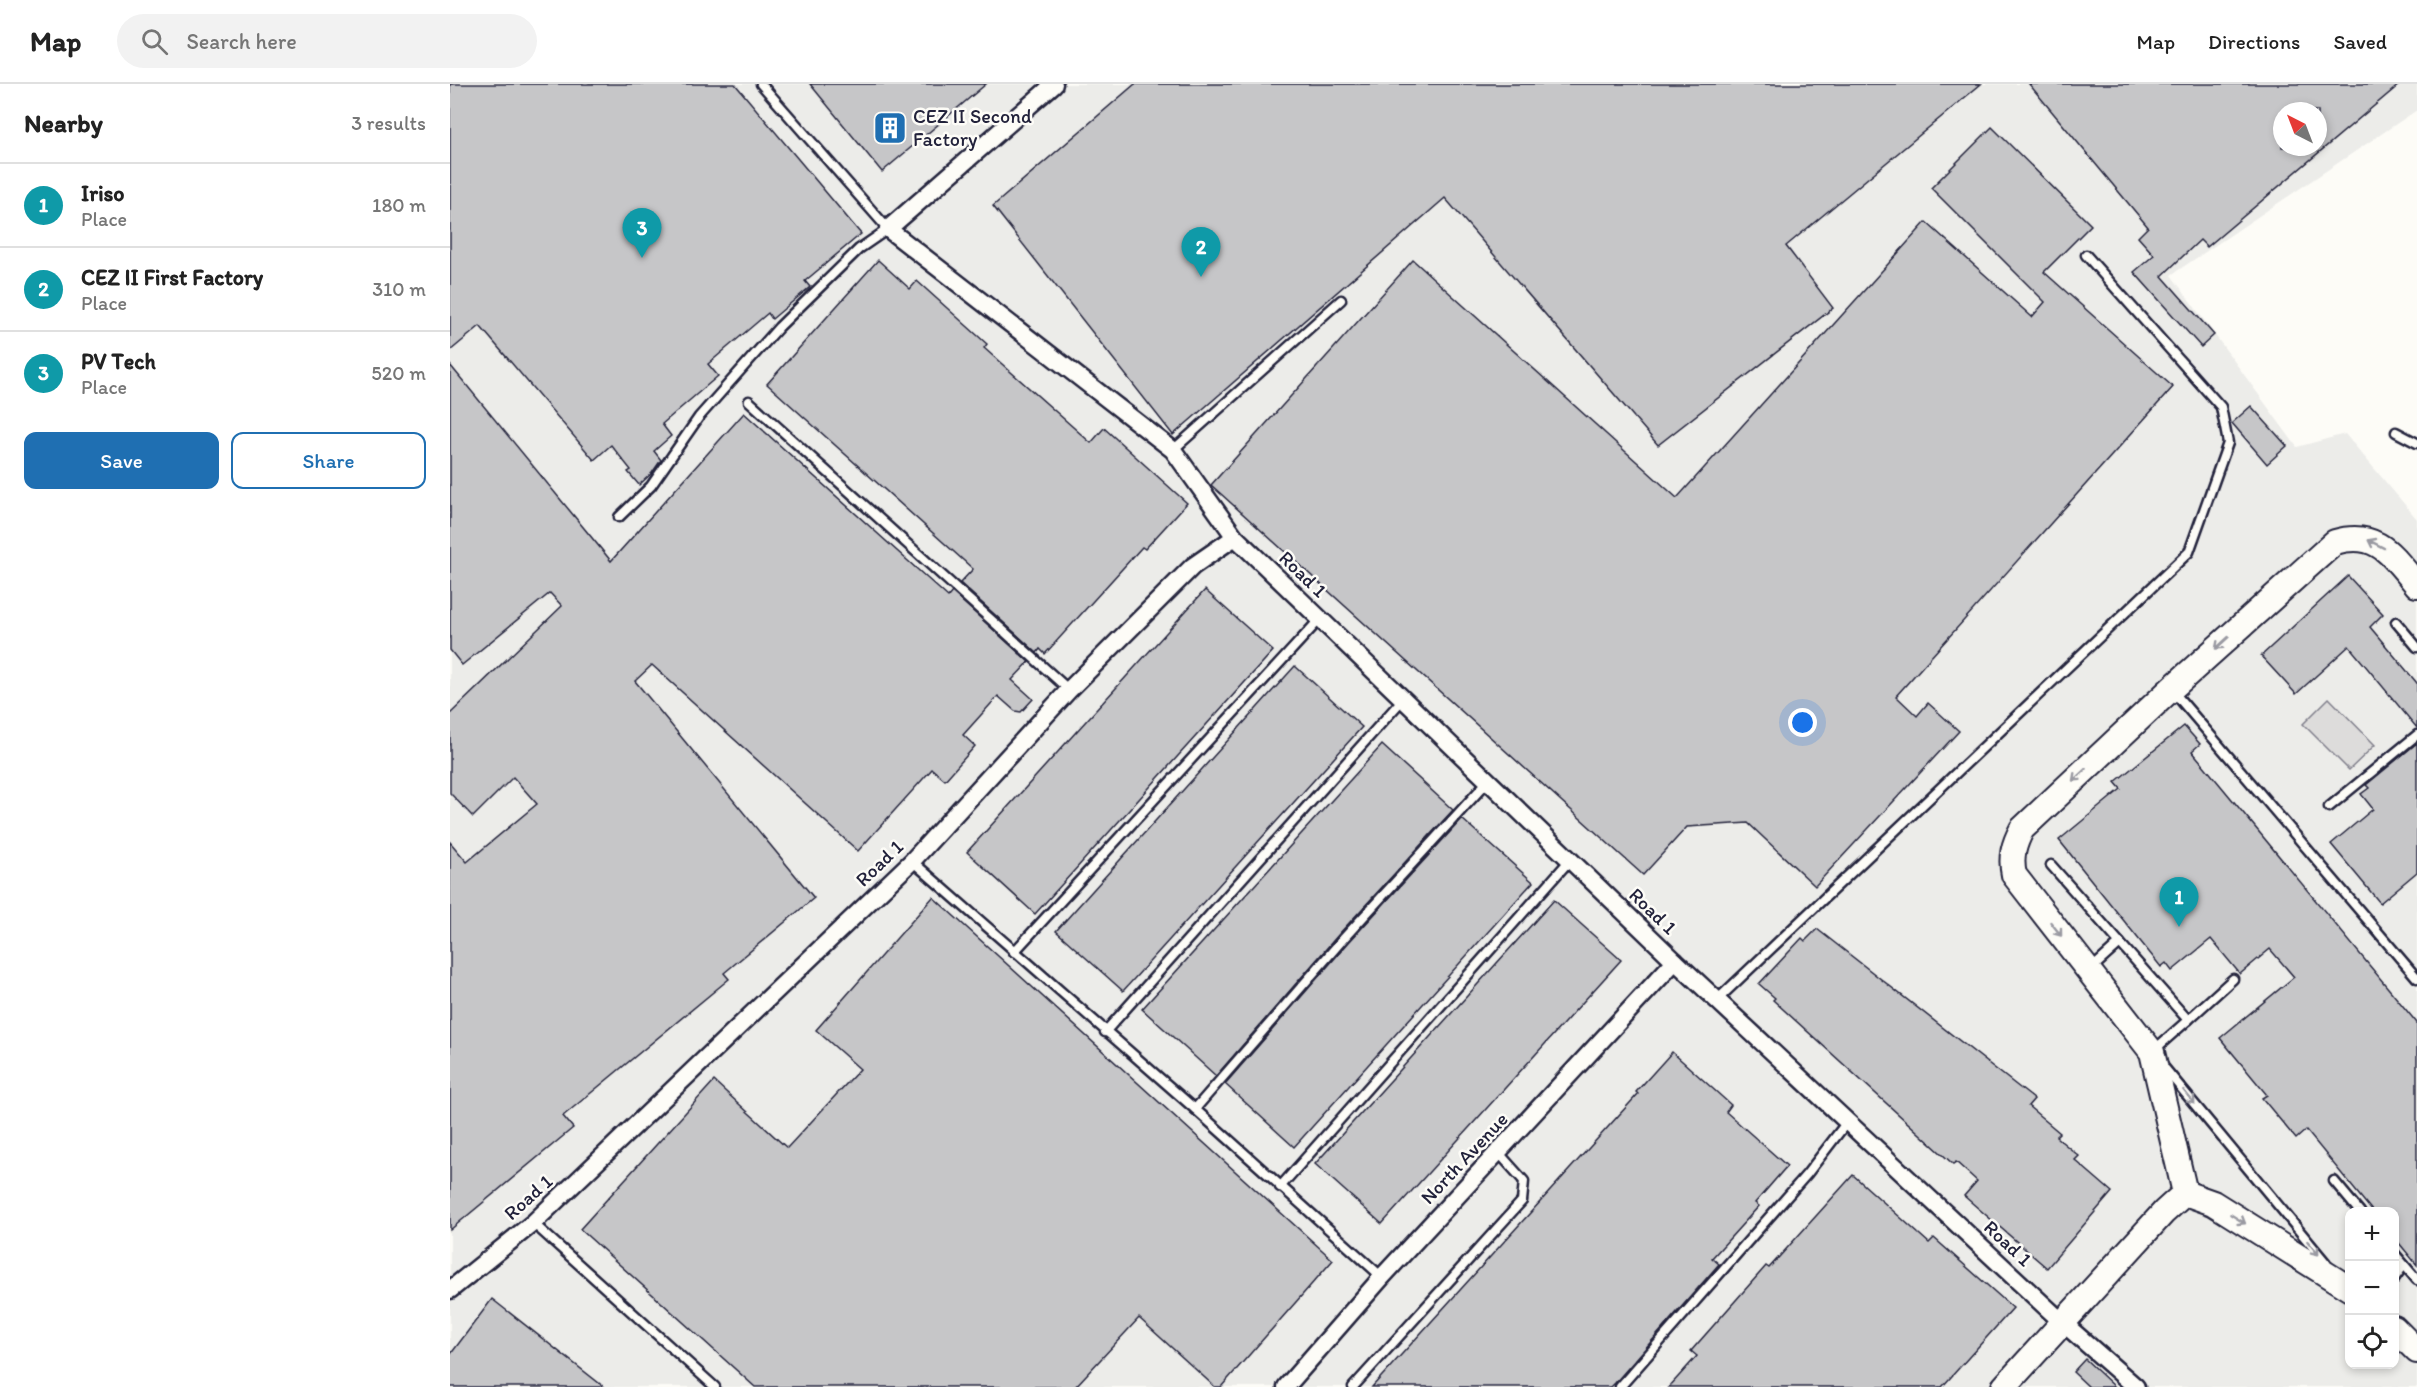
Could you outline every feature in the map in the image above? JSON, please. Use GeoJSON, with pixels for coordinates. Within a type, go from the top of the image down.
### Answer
{"type":"FeatureCollection","features":[{"type":"Feature","properties":{"kind":"street"},"geometry":{"type":"LineString","coordinates":[[1054,84],[888,229],[1173,450],[1235,537]]}},
{"type":"Feature","properties":{"kind":"street","name":"Road 1"},"geometry":{"type":"LineString","coordinates":[[450,1290],[533,1223],[912,861],[1069,690],[1193,566],[1235,537],[1675,961],[2062,1322],[2136,1387]]}},
{"type":"Feature","properties":{"kind":"street"},"geometry":{"type":"LineString","coordinates":[[2185,1193],[2152,1052],[2014,875],[2012,856],[2015,842],[2022,829],[2171,688],[2335,542],[2362,538],[2374,542],[2385,548],[2417,585]]}},
{"type":"Feature","properties":{"kind":"street","name":"North Avenue"},"geometry":{"type":"LineString","coordinates":[[1286,1387],[1382,1277],[1675,961]]}},
{"type":"Feature","properties":{"kind":"street"},"geometry":{"type":"LineString","coordinates":[[2185,1193],[2213,1203],[2345,1285]]}},
{"type":"Feature","properties":{"kind":"street"},"geometry":{"type":"LineString","coordinates":[[2004,1387],[2164,1212],[2185,1193]]}},
{"type":"Feature","properties":{"kind":"street"},"geometry":{"type":"LineString","coordinates":[[2399,1333],[2417,1351]]}},
{"type":"Feature","properties":{"kind":"lane"},"geometry":{"type":"LineString","coordinates":[[619,516],[651,486],[699,417],[779,327],[859,249],[888,229],[761,84]]}},
{"type":"Feature","properties":{"kind":"lane"},"geometry":{"type":"LineString","coordinates":[[1717,1000],[2189,552],[2228,443],[2221,407],[2086,255]]}},
{"type":"Feature","properties":{"kind":"lane"},"geometry":{"type":"LineString","coordinates":[[1173,450],[1341,300]]}},
{"type":"Feature","properties":{"kind":"lane"},"geometry":{"type":"LineString","coordinates":[[749,401],[1069,690]]}},
{"type":"Feature","properties":{"kind":"lane"},"geometry":{"type":"LineString","coordinates":[[2396,432],[2417,443]]}},
{"type":"Feature","properties":{"kind":"lane"},"geometry":{"type":"LineString","coordinates":[[1014,952],[1320,619]]}},
{"type":"Feature","properties":{"kind":"lane"},"geometry":{"type":"LineString","coordinates":[[2396,622],[2417,647]]}},
{"type":"Feature","properties":{"kind":"lane"},"geometry":{"type":"LineString","coordinates":[[2171,688],[2417,978]]}},
{"type":"Feature","properties":{"kind":"lane"},"geometry":{"type":"LineString","coordinates":[[1105,1032],[1403,699]]}},
{"type":"Feature","properties":{"kind":"lane"},"geometry":{"type":"LineString","coordinates":[[2329,807],[2417,735]]}},
{"type":"Feature","properties":{"kind":"lane"},"geometry":{"type":"LineString","coordinates":[[1195,1109],[1344,938],[1488,781]]}},
{"type":"Feature","properties":{"kind":"lane"},"geometry":{"type":"LineString","coordinates":[[1280,1187],[1570,860]]}},
{"type":"Feature","properties":{"kind":"lane"},"geometry":{"type":"LineString","coordinates":[[912,861],[1195,1109],[1382,1277]]}},
{"type":"Feature","properties":{"kind":"lane"},"geometry":{"type":"LineString","coordinates":[[2051,866],[2188,1020]]}},
{"type":"Feature","properties":{"kind":"lane"},"geometry":{"type":"LineString","coordinates":[[2089,971],[2120,943]]}},
{"type":"Feature","properties":{"kind":"lane"},"geometry":{"type":"LineString","coordinates":[[2233,978],[2152,1052],[2345,1285]]}},
{"type":"Feature","properties":{"kind":"lane"},"geometry":{"type":"LineString","coordinates":[[1620,1387],[1808,1174],[1847,1122]]}},
{"type":"Feature","properties":{"kind":"lane"},"geometry":{"type":"LineString","coordinates":[[1353,1387],[1522,1201],[1524,1181],[1498,1152]]}},
{"type":"Feature","properties":{"kind":"lane"},"geometry":{"type":"LineString","coordinates":[[2334,1180],[2356,1207]]}},
{"type":"Feature","properties":{"kind":"lane"},"geometry":{"type":"LineString","coordinates":[[533,1223],[711,1386]]}},
{"type":"Feature","properties":{"kind":"lane"},"geometry":{"type":"LineString","coordinates":[[2399,1259],[2417,1280]]}},
{"type":"Feature","properties":{"kind":"lane"},"geometry":{"type":"LineString","coordinates":[[2399,1272],[2404,1265]]}},
{"type":"Feature","properties":{"kind":"shaded area"},"geometry":{"type":"Polygon","coordinates":[[[450,84],[2417,84],[2417,110],[2171,275],[2297,447],[2345,434],[2417,519],[2417,1387],[450,1387],[450,84]]]}},
{"type":"Feature","properties":{"kind":"shaded area"},"geometry":{"type":"Polygon","coordinates":[[[2329,698],[2375,745],[2349,770],[2303,724],[2329,698]]]}},
{"type":"Feature","properties":{"kind":"building"},"geometry":{"type":"Polygon","coordinates":[[[450,84],[735,84],[861,234],[805,281],[810,287],[772,319],[768,313],[708,364],[718,376],[662,424],[671,436],[654,451],[661,460],[652,473],[639,485],[628,472],[631,470],[611,445],[594,460],[480,326],[450,351],[450,84]]]}},
{"type":"Feature","properties":{"kind":"building","name":"CEZ II Second Factory"},"geometry":{"type":"Polygon","coordinates":[[[810,84],[986,84],[882,172],[810,84]]]}},
{"type":"Feature","properties":{"kind":"building"},"geometry":{"type":"Polygon","coordinates":[[[1135,84],[1981,84],[1786,246],[1833,308],[1658,445],[1445,198],[1173,435],[993,206],[1135,84]]]}},
{"type":"Feature","properties":{"kind":"building"},"geometry":{"type":"Polygon","coordinates":[[[2029,84],[2400,84],[2327,146],[2327,102],[2273,102],[2273,156],[2315,156],[2207,247],[2200,240],[2162,276],[2214,335],[2201,347],[2134,272],[2154,255],[2138,237],[2148,227],[2029,84]]]}},
{"type":"Feature","properties":{"kind":"building"},"geometry":{"type":"Polygon","coordinates":[[[1992,127],[2091,225],[2044,272],[2173,387],[1896,696],[1917,716],[1928,703],[1959,731],[1815,886],[1748,823],[1687,827],[1643,875],[1211,485],[1413,260],[1677,498],[1926,222],[2032,317],[2045,302],[1931,188],[1992,127]]]}},
{"type":"Feature","properties":{"kind":"building"},"geometry":{"type":"Polygon","coordinates":[[[878,260],[910,289],[917,281],[987,344],[984,348],[1091,443],[1104,428],[1187,503],[1145,549],[1142,547],[1045,654],[1040,649],[1037,653],[960,583],[973,569],[767,384],[878,260]]]}},
{"type":"Feature","properties":{"kind":"building"},"geometry":{"type":"Polygon","coordinates":[[[450,365],[611,561],[744,413],[948,597],[952,592],[1029,662],[1012,680],[1033,699],[1021,712],[1015,711],[998,696],[963,735],[975,746],[945,780],[932,769],[858,851],[652,665],[635,681],[814,898],[724,973],[729,979],[563,1116],[573,1128],[450,1230],[450,842],[467,862],[537,804],[513,777],[473,817],[450,793],[450,714],[562,606],[550,593],[462,665],[450,650],[450,365]]]}},
{"type":"Feature","properties":{"kind":"building"},"geometry":{"type":"Polygon","coordinates":[[[2251,406],[2287,446],[2267,464],[2232,423],[2251,406]]]}},
{"type":"Feature","properties":{"kind":"building"},"geometry":{"type":"Polygon","coordinates":[[[2348,576],[2383,614],[2370,627],[2417,683],[2417,728],[2349,646],[2296,694],[2261,656],[2348,576]]]}},
{"type":"Feature","properties":{"kind":"building"},"geometry":{"type":"Polygon","coordinates":[[[1205,590],[1273,651],[1035,914],[967,852],[1205,590]]]}},
{"type":"Feature","properties":{"kind":"building"},"geometry":{"type":"Polygon","coordinates":[[[1295,666],[1362,727],[1123,991],[1056,931],[1295,666]]]}},
{"type":"Feature","properties":{"kind":"building"},"geometry":{"type":"Polygon","coordinates":[[[2184,726],[2200,744],[2192,751],[2417,1023],[2417,1265],[2399,1243],[2399,1207],[2369,1207],[2306,1130],[2296,1139],[2262,1098],[2267,1095],[2220,1038],[2294,977],[2270,949],[2240,974],[2211,939],[2172,971],[2166,963],[2161,967],[2059,840],[2121,789],[2115,782],[2184,726]]]}},
{"type":"Feature","properties":{"kind":"building"},"geometry":{"type":"Polygon","coordinates":[[[2417,743],[2417,872],[2380,903],[2331,844],[2373,809],[2361,794],[2369,788],[2366,785],[2417,743]]]}},
{"type":"Feature","properties":{"kind":"building"},"geometry":{"type":"Polygon","coordinates":[[[1382,745],[1453,810],[1339,934],[1216,1076],[1142,1009],[1382,745]]]}},
{"type":"Feature","properties":{"kind":"building"},"geometry":{"type":"Polygon","coordinates":[[[1462,819],[1533,882],[1294,1147],[1225,1084],[1349,942],[1462,819]]]}},
{"type":"Feature","properties":{"kind":"building"},"geometry":{"type":"Polygon","coordinates":[[[933,897],[1333,1260],[1221,1387],[1215,1387],[1139,1318],[1075,1387],[755,1387],[580,1229],[714,1081],[787,1148],[860,1069],[816,1030],[933,897]]]}},
{"type":"Feature","properties":{"kind":"building"},"geometry":{"type":"Polygon","coordinates":[[[1554,900],[1621,960],[1382,1224],[1315,1164],[1554,900]]]}},
{"type":"Feature","properties":{"kind":"building"},"geometry":{"type":"Polygon","coordinates":[[[1817,929],[2034,1099],[2028,1106],[2060,1133],[2056,1137],[2079,1156],[2075,1160],[2112,1192],[2047,1268],[1964,1196],[1977,1181],[1956,1162],[1953,1164],[1773,1000],[1775,998],[1759,984],[1802,938],[1805,941],[1817,929]]]}},
{"type":"Feature","properties":{"kind":"building"},"geometry":{"type":"Polygon","coordinates":[[[1672,1052],[1731,1105],[1726,1112],[1787,1166],[1755,1203],[1759,1206],[1712,1258],[1719,1264],[1615,1383],[1611,1387],[1372,1387],[1638,1094],[1636,1092],[1672,1052]]]}},
{"type":"Feature","properties":{"kind":"building"},"geometry":{"type":"Polygon","coordinates":[[[1853,1175],[1929,1243],[1934,1238],[2013,1308],[1942,1387],[1669,1387],[1697,1356],[1691,1351],[1766,1266],[1769,1268],[1853,1175]]]}},
{"type":"Feature","properties":{"kind":"building"},"geometry":{"type":"Polygon","coordinates":[[[492,1299],[604,1387],[450,1387],[450,1355],[492,1299]]]}},
{"type":"Feature","properties":{"kind":"building"},"geometry":{"type":"Polygon","coordinates":[[[2085,1359],[2115,1387],[2089,1387],[2073,1372],[2085,1359]]]}},
{"type":"Feature","properties":{"kind":"place","name":"CEZ II Second Factory"},"geometry":{"type":"Point","coordinates":[890,128]}},
{"type":"Feature","properties":{"kind":"place","name":"PV Tech"},"geometry":{"type":"Point","coordinates":[642,258]}},
{"type":"Feature","properties":{"kind":"place","name":"CEZ II First Factory"},"geometry":{"type":"Point","coordinates":[1201,277]}},
{"type":"Feature","properties":{"kind":"place","name":"Iriso"},"geometry":{"type":"Point","coordinates":[2179,927]}}]}
